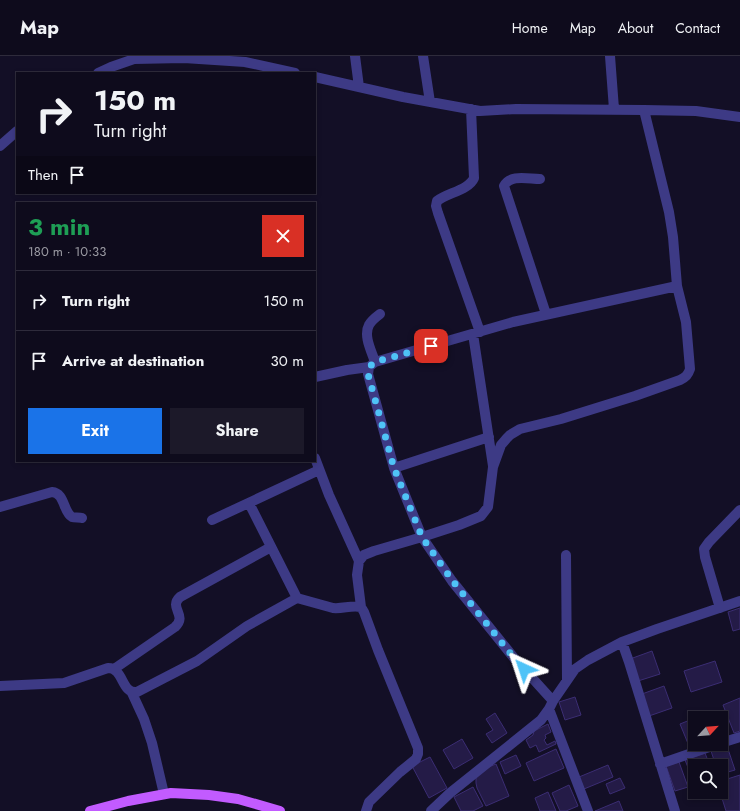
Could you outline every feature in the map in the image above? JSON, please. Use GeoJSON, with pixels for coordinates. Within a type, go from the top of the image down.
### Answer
{"type":"FeatureCollection","features":[{"type":"Feature","properties":{"kind":"main road"},"geometry":{"type":"LineString","coordinates":[[90,811],[109,809],[128,801],[170,793],[238,799],[280,811]]}},
{"type":"Feature","properties":{"kind":"street"},"geometry":{"type":"LineString","coordinates":[[355,56],[359,87]]}},
{"type":"Feature","properties":{"kind":"street"},"geometry":{"type":"LineString","coordinates":[[423,56],[430,102]]}},
{"type":"Feature","properties":{"kind":"street"},"geometry":{"type":"LineString","coordinates":[[610,56],[614,110]]}},
{"type":"Feature","properties":{"kind":"street"},"geometry":{"type":"LineString","coordinates":[[100,72],[119,60],[134,59],[192,59],[245,62],[290,72]]}},
{"type":"Feature","properties":{"kind":"street"},"geometry":{"type":"LineString","coordinates":[[316,78],[403,97],[480,111],[516,109],[696,111],[740,117]]}},
{"type":"Feature","properties":{"kind":"street"},"geometry":{"type":"LineString","coordinates":[[471,109],[474,178],[472,183],[437,201],[436,206],[477,333],[493,467]]}},
{"type":"Feature","properties":{"kind":"street"},"geometry":{"type":"LineString","coordinates":[[359,561],[364,556],[374,551],[422,537],[481,516],[488,507],[493,467],[501,445],[510,435],[520,429],[561,419],[635,396],[680,380],[688,374],[690,369],[686,322],[677,286],[668,212],[644,110]]}},
{"type":"Feature","properties":{"kind":"street"},"geometry":{"type":"LineString","coordinates":[[0,146],[16,132]]}},
{"type":"Feature","properties":{"kind":"street"},"geometry":{"type":"LineString","coordinates":[[540,179],[510,180],[504,186],[546,314]]}},
{"type":"Feature","properties":{"kind":"street"},"geometry":{"type":"LineString","coordinates":[[316,377],[372,365],[513,322],[677,286]]}},
{"type":"Feature","properties":{"kind":"street"},"geometry":{"type":"LineString","coordinates":[[380,314],[370,324],[367,330],[372,365],[368,374],[394,468],[422,537],[452,580],[551,705],[588,811]]}},
{"type":"Feature","properties":{"kind":"street"},"geometry":{"type":"LineString","coordinates":[[394,468],[489,437]]}},
{"type":"Feature","properties":{"kind":"street"},"geometry":{"type":"LineString","coordinates":[[316,461],[359,561],[357,574],[361,606],[418,748],[416,759],[400,772],[370,802],[366,811]]}},
{"type":"Feature","properties":{"kind":"street"},"geometry":{"type":"LineString","coordinates":[[212,520],[319,470]]}},
{"type":"Feature","properties":{"kind":"street"},"geometry":{"type":"LineString","coordinates":[[0,507],[56,492],[62,498],[70,515],[73,517],[82,518]]}},
{"type":"Feature","properties":{"kind":"street"},"geometry":{"type":"LineString","coordinates":[[249,503],[296,598]]}},
{"type":"Feature","properties":{"kind":"street"},"geometry":{"type":"LineString","coordinates":[[720,608],[704,549],[708,542],[740,510]]}},
{"type":"Feature","properties":{"kind":"street"},"geometry":{"type":"LineString","coordinates":[[114,669],[178,624],[180,620],[175,604],[180,597],[271,547]]}},
{"type":"Feature","properties":{"kind":"street"},"geometry":{"type":"LineString","coordinates":[[566,556],[567,680]]}},
{"type":"Feature","properties":{"kind":"street"},"geometry":{"type":"LineString","coordinates":[[132,692],[137,692],[198,661],[247,626],[296,598],[339,609],[361,606]]}},
{"type":"Feature","properties":{"kind":"street"},"geometry":{"type":"LineString","coordinates":[[431,811],[450,793],[541,720],[575,669],[588,660],[622,642],[740,601]]}},
{"type":"Feature","properties":{"kind":"street"},"geometry":{"type":"LineString","coordinates":[[622,642],[675,811]]}},
{"type":"Feature","properties":{"kind":"street"},"geometry":{"type":"LineString","coordinates":[[0,686],[64,683],[108,668],[114,669],[117,671],[128,690],[132,692],[144,719],[152,743],[164,794]]}},
{"type":"Feature","properties":{"kind":"street"},"geometry":{"type":"LineString","coordinates":[[728,741],[740,737]]}},
{"type":"Feature","properties":{"kind":"street"},"geometry":{"type":"LineString","coordinates":[[660,764],[699,751]]}},
{"type":"Feature","properties":{"kind":"building"},"geometry":{"type":"Polygon","coordinates":[[[740,608],[740,629],[733,631],[728,612],[740,608]]]}},
{"type":"Feature","properties":{"kind":"building"},"geometry":{"type":"Polygon","coordinates":[[[652,651],[660,674],[638,681],[630,659],[652,651]]]}},
{"type":"Feature","properties":{"kind":"building"},"geometry":{"type":"Polygon","coordinates":[[[715,661],[722,682],[691,692],[684,671],[715,661]]]}},
{"type":"Feature","properties":{"kind":"building"},"geometry":{"type":"Polygon","coordinates":[[[664,686],[672,708],[649,716],[642,694],[664,686]]]}},
{"type":"Feature","properties":{"kind":"building"},"geometry":{"type":"Polygon","coordinates":[[[575,697],[581,715],[565,720],[559,702],[575,697]]]}},
{"type":"Feature","properties":{"kind":"building"},"geometry":{"type":"Polygon","coordinates":[[[740,698],[740,731],[734,733],[728,718],[728,711],[725,711],[723,705],[740,698]]]}},
{"type":"Feature","properties":{"kind":"building"},"geometry":{"type":"Polygon","coordinates":[[[495,713],[507,733],[492,743],[486,734],[493,730],[486,719],[495,713]]]}},
{"type":"Feature","properties":{"kind":"building"},"geometry":{"type":"Polygon","coordinates":[[[688,721],[688,744],[680,724],[688,721]]]}},
{"type":"Feature","properties":{"kind":"building"},"geometry":{"type":"Polygon","coordinates":[[[548,724],[551,732],[545,735],[546,738],[544,740],[547,745],[555,741],[556,744],[539,752],[536,745],[530,748],[526,740],[533,735],[534,731],[548,724]]]}},
{"type":"Feature","properties":{"kind":"building"},"geometry":{"type":"Polygon","coordinates":[[[462,739],[473,758],[454,769],[443,750],[462,739]]]}},
{"type":"Feature","properties":{"kind":"building"},"geometry":{"type":"Polygon","coordinates":[[[556,749],[564,768],[534,781],[526,763],[556,749]]]}},
{"type":"Feature","properties":{"kind":"building"},"geometry":{"type":"Polygon","coordinates":[[[728,749],[735,770],[728,772],[728,759],[714,759],[711,751],[728,751],[728,749]]]}},
{"type":"Feature","properties":{"kind":"building"},"geometry":{"type":"Polygon","coordinates":[[[705,753],[707,759],[688,759],[688,768],[685,760],[705,753]]]}},
{"type":"Feature","properties":{"kind":"building"},"geometry":{"type":"Polygon","coordinates":[[[516,755],[521,766],[505,774],[500,762],[516,755]]]}},
{"type":"Feature","properties":{"kind":"building"},"geometry":{"type":"Polygon","coordinates":[[[430,757],[447,788],[429,798],[412,766],[430,757]]]}},
{"type":"Feature","properties":{"kind":"building"},"geometry":{"type":"Polygon","coordinates":[[[679,762],[688,787],[675,791],[666,766],[679,762]]]}},
{"type":"Feature","properties":{"kind":"building"},"geometry":{"type":"Polygon","coordinates":[[[496,764],[509,796],[486,806],[477,788],[476,777],[484,769],[496,764]]]}},
{"type":"Feature","properties":{"kind":"building"},"geometry":{"type":"Polygon","coordinates":[[[608,765],[613,777],[584,789],[579,777],[608,765]]]}},
{"type":"Feature","properties":{"kind":"building"},"geometry":{"type":"Polygon","coordinates":[[[740,775],[740,811],[726,811],[722,799],[728,799],[728,779],[740,775]]]}},
{"type":"Feature","properties":{"kind":"building"},"geometry":{"type":"Polygon","coordinates":[[[620,778],[625,788],[610,794],[606,784],[620,778]]]}},
{"type":"Feature","properties":{"kind":"building"},"geometry":{"type":"Polygon","coordinates":[[[569,785],[578,806],[566,811],[560,811],[552,793],[569,785]]]}},
{"type":"Feature","properties":{"kind":"building"},"geometry":{"type":"Polygon","coordinates":[[[473,787],[483,806],[473,811],[461,811],[454,797],[473,787]]]}},
{"type":"Feature","properties":{"kind":"building"},"geometry":{"type":"Polygon","coordinates":[[[548,792],[556,811],[540,811],[535,798],[548,792]]]}},
{"type":"Feature","properties":{"kind":"building"},"geometry":{"type":"Polygon","coordinates":[[[619,801],[623,811],[595,811],[619,801]]]}},
{"type":"Feature","properties":{"kind":"route"},"geometry":{"type":"LineString","coordinates":[[431,346],[375,362],[369,367],[368,374],[394,468],[422,537],[452,580],[524,669]]}}]}
